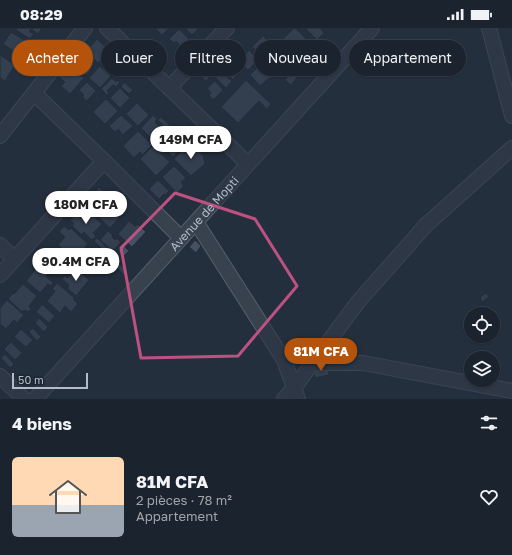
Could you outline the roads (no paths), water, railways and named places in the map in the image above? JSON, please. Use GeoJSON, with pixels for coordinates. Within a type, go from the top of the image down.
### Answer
{"type":"FeatureCollection","features":[{"type":"Feature","properties":{"kind":"street"},"geometry":{"type":"LineString","coordinates":[[0,136],[85,28]]}},
{"type":"Feature","properties":{"kind":"street"},"geometry":{"type":"LineString","coordinates":[[107,28],[248,164]]}},
{"type":"Feature","properties":{"kind":"street"},"geometry":{"type":"LineString","coordinates":[[169,88],[227,28]]}},
{"type":"Feature","properties":{"kind":"street","name":"Avenue de Mopti"},"geometry":{"type":"LineString","coordinates":[[35,399],[372,28]]}},
{"type":"Feature","properties":{"kind":"street"},"geometry":{"type":"LineString","coordinates":[[489,28],[512,116]]}},
{"type":"Feature","properties":{"kind":"street"},"geometry":{"type":"LineString","coordinates":[[34,93],[181,238]]}},
{"type":"Feature","properties":{"kind":"street"},"geometry":{"type":"LineString","coordinates":[[284,399],[296,393],[312,363],[358,302],[426,226],[512,148]]}},
{"type":"Feature","properties":{"kind":"street"},"geometry":{"type":"LineString","coordinates":[[0,275],[104,161]]}},
{"type":"Feature","properties":{"kind":"street"},"geometry":{"type":"LineString","coordinates":[[196,222],[284,360],[296,393]]}},
{"type":"Feature","properties":{"kind":"street"},"geometry":{"type":"LineString","coordinates":[[0,245],[14,259]]}},
{"type":"Feature","properties":{"kind":"street"},"geometry":{"type":"LineString","coordinates":[[312,363],[363,363],[512,392]]}},
{"type":"Feature","properties":{"kind":"street"},"geometry":{"type":"LineString","coordinates":[[0,376],[24,399]]}}]}
